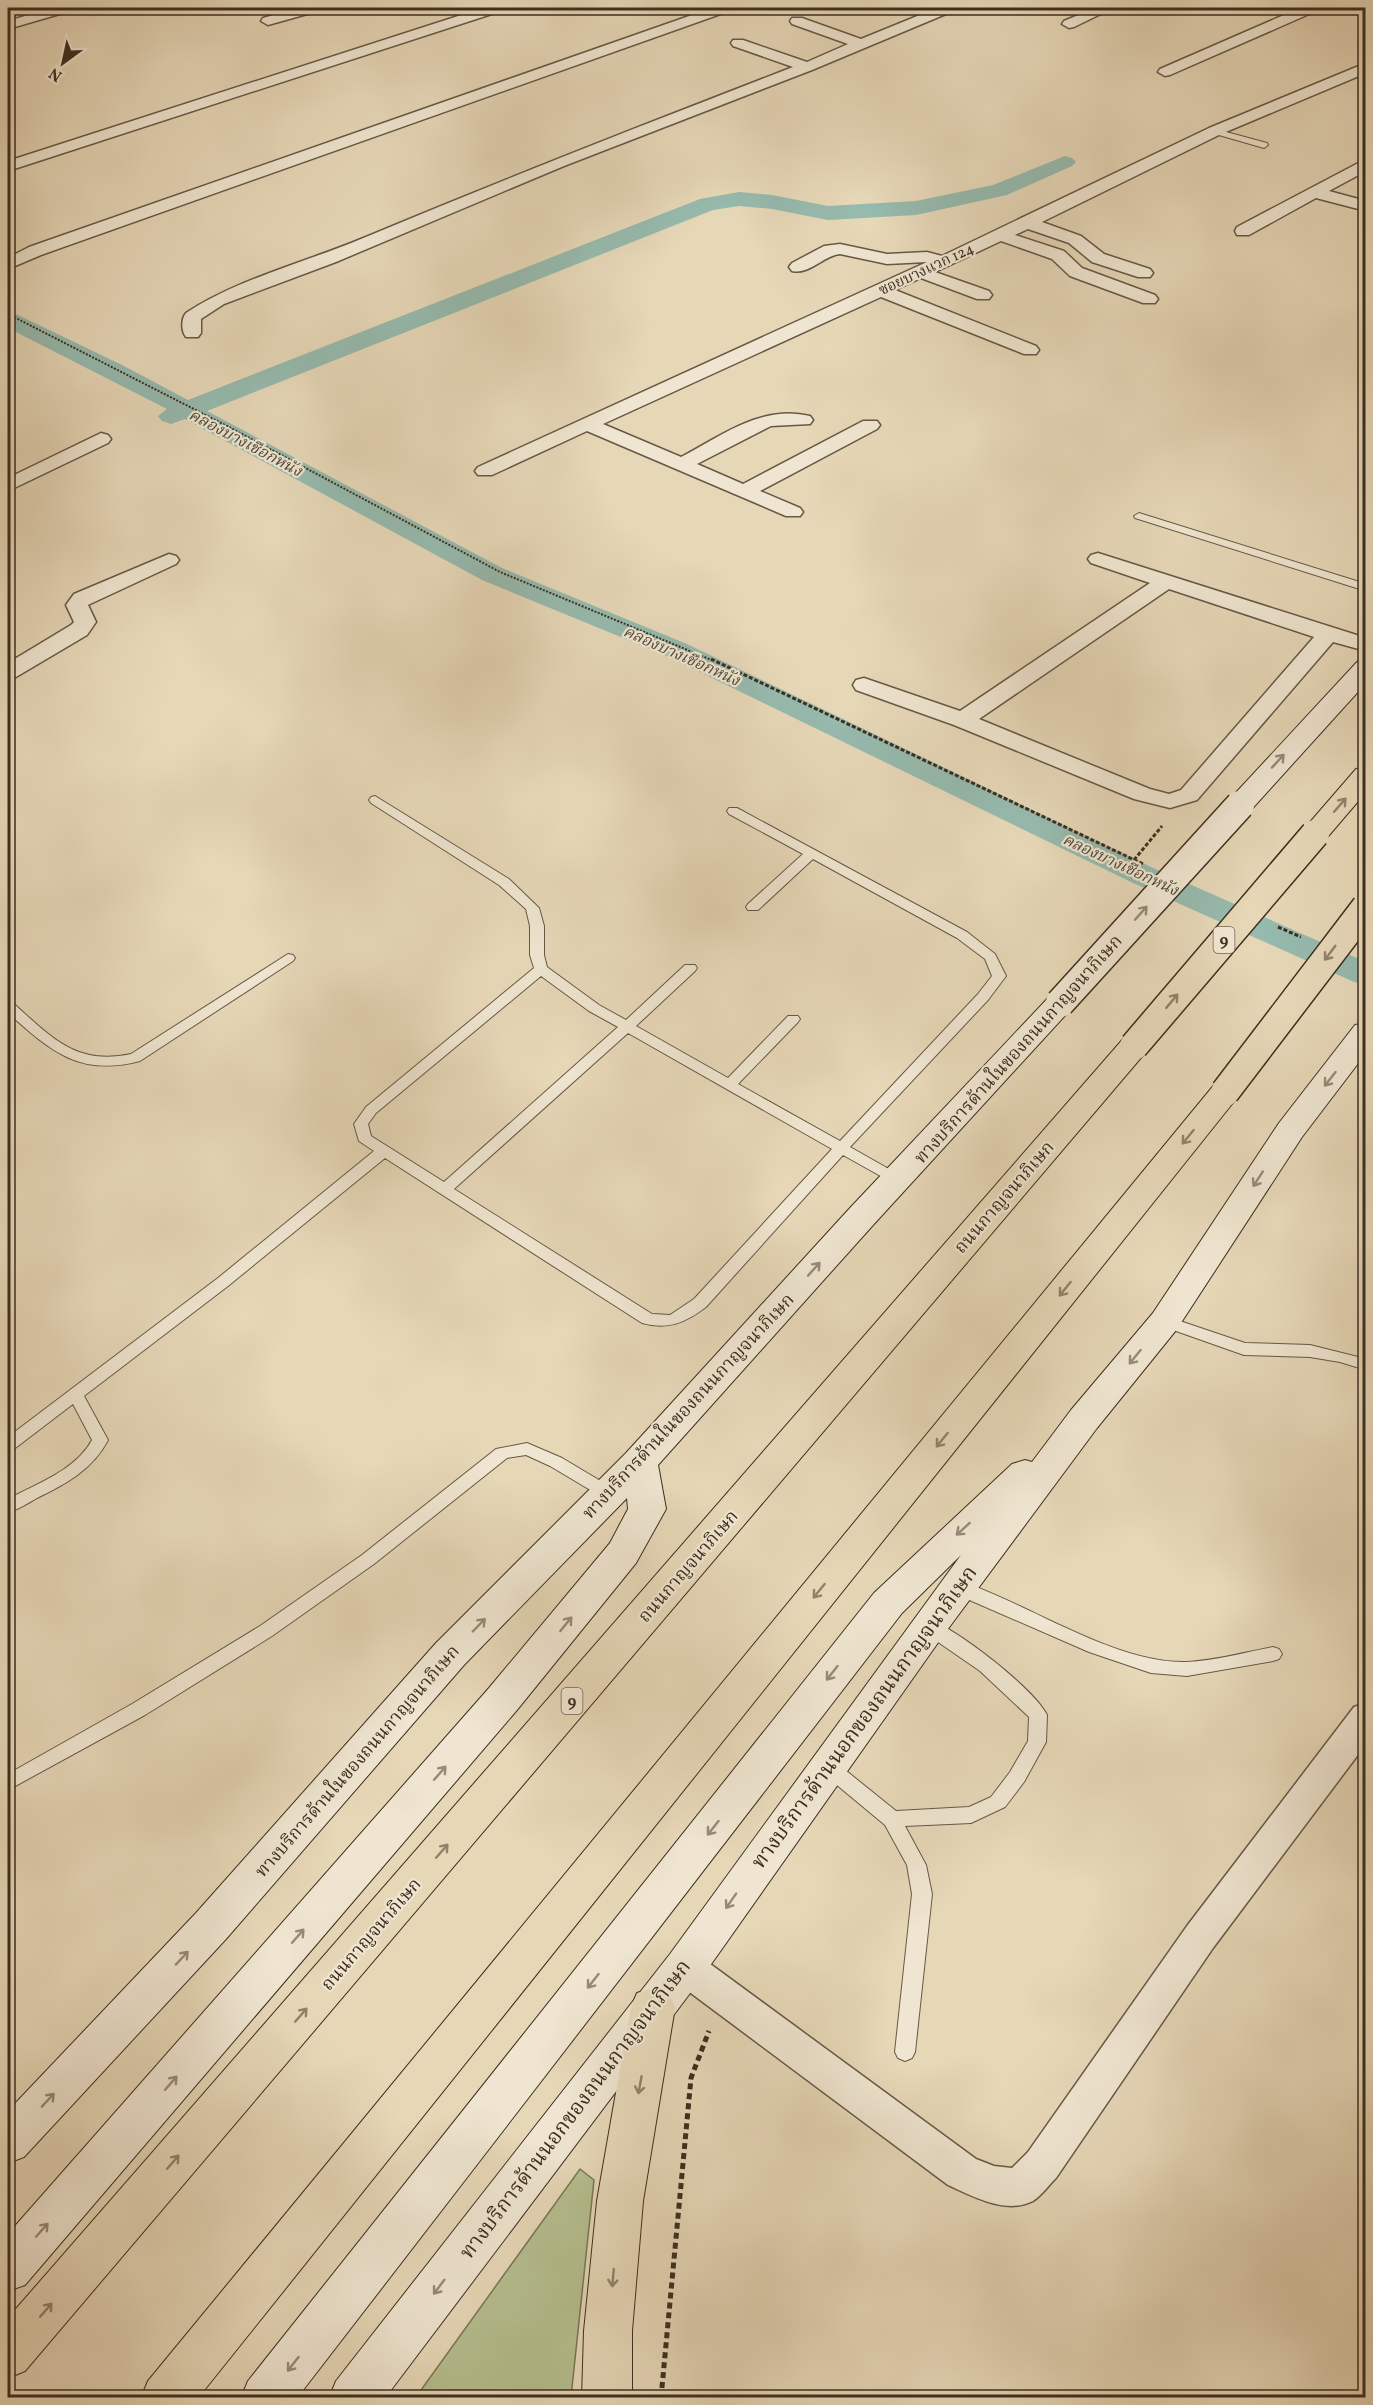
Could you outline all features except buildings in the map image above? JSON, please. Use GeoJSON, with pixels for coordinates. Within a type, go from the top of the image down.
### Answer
{"type":"FeatureCollection","features":[{"type":"Feature","properties":{"kind":"main road","name":"ทางบริการด้านในของถนนกาญจนาภิเษก"},"geometry":{"type":"LineString","coordinates":[[8,2142],[211,1926],[450,1654],[639,1462],[1365,667]]}},
{"type":"Feature","properties":{"kind":"main road","name":"ถนนกาญจนาภิเษก"},"geometry":{"type":"LineString","coordinates":[[8,2354],[657,1603],[1365,776]]}},
{"type":"Feature","properties":{"kind":"main road"},"geometry":{"type":"LineString","coordinates":[[166,2397],[1225,1092],[1365,907]]}},
{"type":"Feature","properties":{"kind":"main road","name":"ทางบริการด้านนอกของถนนกาญจนาภิเษก"},"geometry":{"type":"LineString","coordinates":[[354,2397],[685,1967],[957,1587],[1084,1419],[1165,1321],[1290,1130],[1365,1032]]}},
{"type":"Feature","properties":{"kind":"main road"},"geometry":{"type":"LineString","coordinates":[[266,2397],[888,1603],[951,1540],[1084,1419]]}},
{"type":"Feature","properties":{"kind":"main road"},"geometry":{"type":"LineString","coordinates":[[8,2270],[503,1700],[623,1553],[647,1509],[639,1462]]}},
{"type":"Feature","properties":{"kind":"main road"},"geometry":{"type":"LineString","coordinates":[[607,2397],[608,2331],[620,2201],[653,2007]]}},
{"type":"Feature","properties":{"kind":"street"},"geometry":{"type":"LineString","coordinates":[[8,25],[65,8]]}},
{"type":"Feature","properties":{"kind":"street"},"geometry":{"type":"LineString","coordinates":[[268,21],[304,8]]}},
{"type":"Feature","properties":{"kind":"street"},"geometry":{"type":"LineString","coordinates":[[8,166],[496,8]]}},
{"type":"Feature","properties":{"kind":"street"},"geometry":{"type":"LineString","coordinates":[[8,264],[35,251],[724,8]]}},
{"type":"Feature","properties":{"kind":"street"},"geometry":{"type":"LineString","coordinates":[[192,333],[192,317],[218,300],[330,258],[558,163],[807,67],[948,8]]}},
{"type":"Feature","properties":{"kind":"street"},"geometry":{"type":"LineString","coordinates":[[1069,24],[1106,8]]}},
{"type":"Feature","properties":{"kind":"street"},"geometry":{"type":"LineString","coordinates":[[1165,72],[1311,8]]}},
{"type":"Feature","properties":{"kind":"street"},"geometry":{"type":"LineString","coordinates":[[797,21],[861,44]]}},
{"type":"Feature","properties":{"kind":"street"},"geometry":{"type":"LineString","coordinates":[[738,43],[807,67]]}},
{"type":"Feature","properties":{"kind":"street","name":"ซอยบางแวก 124"},"geometry":{"type":"LineString","coordinates":[[485,471],[1027,223],[1215,131],[1365,67]]}},
{"type":"Feature","properties":{"kind":"street"},"geometry":{"type":"LineString","coordinates":[[1243,231],[1365,164]]}},
{"type":"Feature","properties":{"kind":"street"},"geometry":{"type":"LineString","coordinates":[[1314,192],[1365,207]]}},
{"type":"Feature","properties":{"kind":"street"},"geometry":{"type":"LineString","coordinates":[[1027,223],[1073,239],[1083,244],[1091,255],[1098,258],[1144,273]]}},
{"type":"Feature","properties":{"kind":"street"},"geometry":{"type":"LineString","coordinates":[[999,235],[1058,255],[1076,272],[1149,299]]}},
{"type":"Feature","properties":{"kind":"street"},"geometry":{"type":"LineString","coordinates":[[798,267],[830,250],[840,249],[887,259],[927,256],[944,261]]}},
{"type":"Feature","properties":{"kind":"street"},"geometry":{"type":"LineString","coordinates":[[920,272],[983,295]]}},
{"type":"Feature","properties":{"kind":"street"},"geometry":{"type":"LineString","coordinates":[[880,290],[1030,350]]}},
{"type":"Feature","properties":{"kind":"street"},"geometry":{"type":"LineString","coordinates":[[681,465],[765,421],[780,418],[803,420]]}},
{"type":"Feature","properties":{"kind":"street"},"geometry":{"type":"LineString","coordinates":[[586,424],[746,490],[793,512]]}},
{"type":"Feature","properties":{"kind":"street"},"geometry":{"type":"LineString","coordinates":[[746,490],[870,425]]}},
{"type":"Feature","properties":{"kind":"street"},"geometry":{"type":"LineString","coordinates":[[8,485],[100,439]]}},
{"type":"Feature","properties":{"kind":"street"},"geometry":{"type":"LineString","coordinates":[[1098,559],[1365,645]]}},
{"type":"Feature","properties":{"kind":"street"},"geometry":{"type":"LineString","coordinates":[[8,672],[79,630],[85,622],[77,605],[82,599],[169,560]]}},
{"type":"Feature","properties":{"kind":"street"},"geometry":{"type":"LineString","coordinates":[[962,720],[1166,582]]}},
{"type":"Feature","properties":{"kind":"street"},"geometry":{"type":"LineString","coordinates":[[864,685],[962,720],[1142,794],[1170,801],[1189,795],[1328,634]]}},
{"type":"Feature","properties":{"kind":"street"},"geometry":{"type":"LineString","coordinates":[[685,1967],[963,2172],[992,2185],[1020,2187],[1042,2165],[1200,1937],[1365,1717]]}},
{"type":"Feature","properties":{"kind":"lane"},"geometry":{"type":"LineString","coordinates":[[1215,131],[1264,145]]}},
{"type":"Feature","properties":{"kind":"lane"},"geometry":{"type":"LineString","coordinates":[[1138,516],[1365,588]]}},
{"type":"Feature","properties":{"kind":"lane"},"geometry":{"type":"LineString","coordinates":[[375,800],[504,882],[532,908],[537,926],[537,955],[541,969],[594,1008],[898,1180]]}},
{"type":"Feature","properties":{"kind":"lane"},"geometry":{"type":"LineString","coordinates":[[541,969],[370,1110],[362,1124],[364,1138],[620,1304],[648,1319],[664,1323],[682,1317],[700,1304],[841,1148],[983,997],[999,976],[996,963],[987,952],[962,935],[733,811]]}},
{"type":"Feature","properties":{"kind":"lane"},"geometry":{"type":"LineString","coordinates":[[753,907],[811,854]]}},
{"type":"Feature","properties":{"kind":"lane"},"geometry":{"type":"LineString","coordinates":[[8,1006],[57,1048],[79,1058],[108,1063],[135,1058],[288,958]]}},
{"type":"Feature","properties":{"kind":"lane"},"geometry":{"type":"LineString","coordinates":[[445,1189],[690,968]]}},
{"type":"Feature","properties":{"kind":"lane"},"geometry":{"type":"LineString","coordinates":[[729,1085],[793,1019]]}},
{"type":"Feature","properties":{"kind":"lane"},"geometry":{"type":"LineString","coordinates":[[8,1445],[223,1282],[384,1151]]}},
{"type":"Feature","properties":{"kind":"lane"},"geometry":{"type":"LineString","coordinates":[[1165,1321],[1244,1349],[1310,1351],[1342,1357],[1365,1365]]}},
{"type":"Feature","properties":{"kind":"lane"},"geometry":{"type":"LineString","coordinates":[[8,1506],[85,1461],[97,1448],[100,1440],[75,1394]]}},
{"type":"Feature","properties":{"kind":"lane"},"geometry":{"type":"LineString","coordinates":[[8,1783],[184,1683],[277,1623],[350,1573],[502,1453],[527,1449],[556,1462],[608,1493]]}},
{"type":"Feature","properties":{"kind":"lane"},"geometry":{"type":"LineString","coordinates":[[957,1587],[1095,1647],[1151,1666],[1187,1669],[1273,1654]]}},
{"type":"Feature","properties":{"kind":"lane"},"geometry":{"type":"LineString","coordinates":[[892,1819],[971,1815],[998,1802],[1017,1777],[1037,1742],[1038,1715],[1017,1692],[983,1662],[928,1626]]}},
{"type":"Feature","properties":{"kind":"lane"},"geometry":{"type":"LineString","coordinates":[[827,1766],[892,1819],[916,1865],[922,1894],[905,2052]]}},
{"type":"Feature","properties":{"kind":"path"},"geometry":{"type":"LineString","coordinates":[[8,314],[229,427],[500,572],[680,645],[1144,865]]}},
{"type":"Feature","properties":{"kind":"path"},"geometry":{"type":"LineString","coordinates":[[1271,924],[1302,938]]}},
{"type":"Feature","properties":{"kind":"path"},"geometry":{"type":"LineString","coordinates":[[661,2397],[691,2079],[711,2025],[730,2000]]}},
{"type":"Feature","properties":{"kind":"green space"},"geometry":{"type":"Polygon","coordinates":[[[580,2169],[594,2180],[571,2397],[416,2397],[580,2169]]]}},
{"type":"Feature","properties":{"kind":"waterway"},"geometry":{"type":"LineString","coordinates":[[187,410],[708,204],[739,199],[772,202],[828,213],[916,208],[999,190],[1065,162]]}},
{"type":"Feature","properties":{"kind":"waterway","name":"คลองบางเชือกหนัง"},"geometry":{"type":"LineString","coordinates":[[8,319],[113,370],[187,410]]}},
{"type":"Feature","properties":{"kind":"waterway"},"geometry":{"type":"LineString","coordinates":[[171,416],[187,410]]}},
{"type":"Feature","properties":{"kind":"waterway","name":"คลองบางเชือกหนัง"},"geometry":{"type":"LineString","coordinates":[[187,410],[492,574],[677,650],[1142,875],[1366,975]]}}]}
